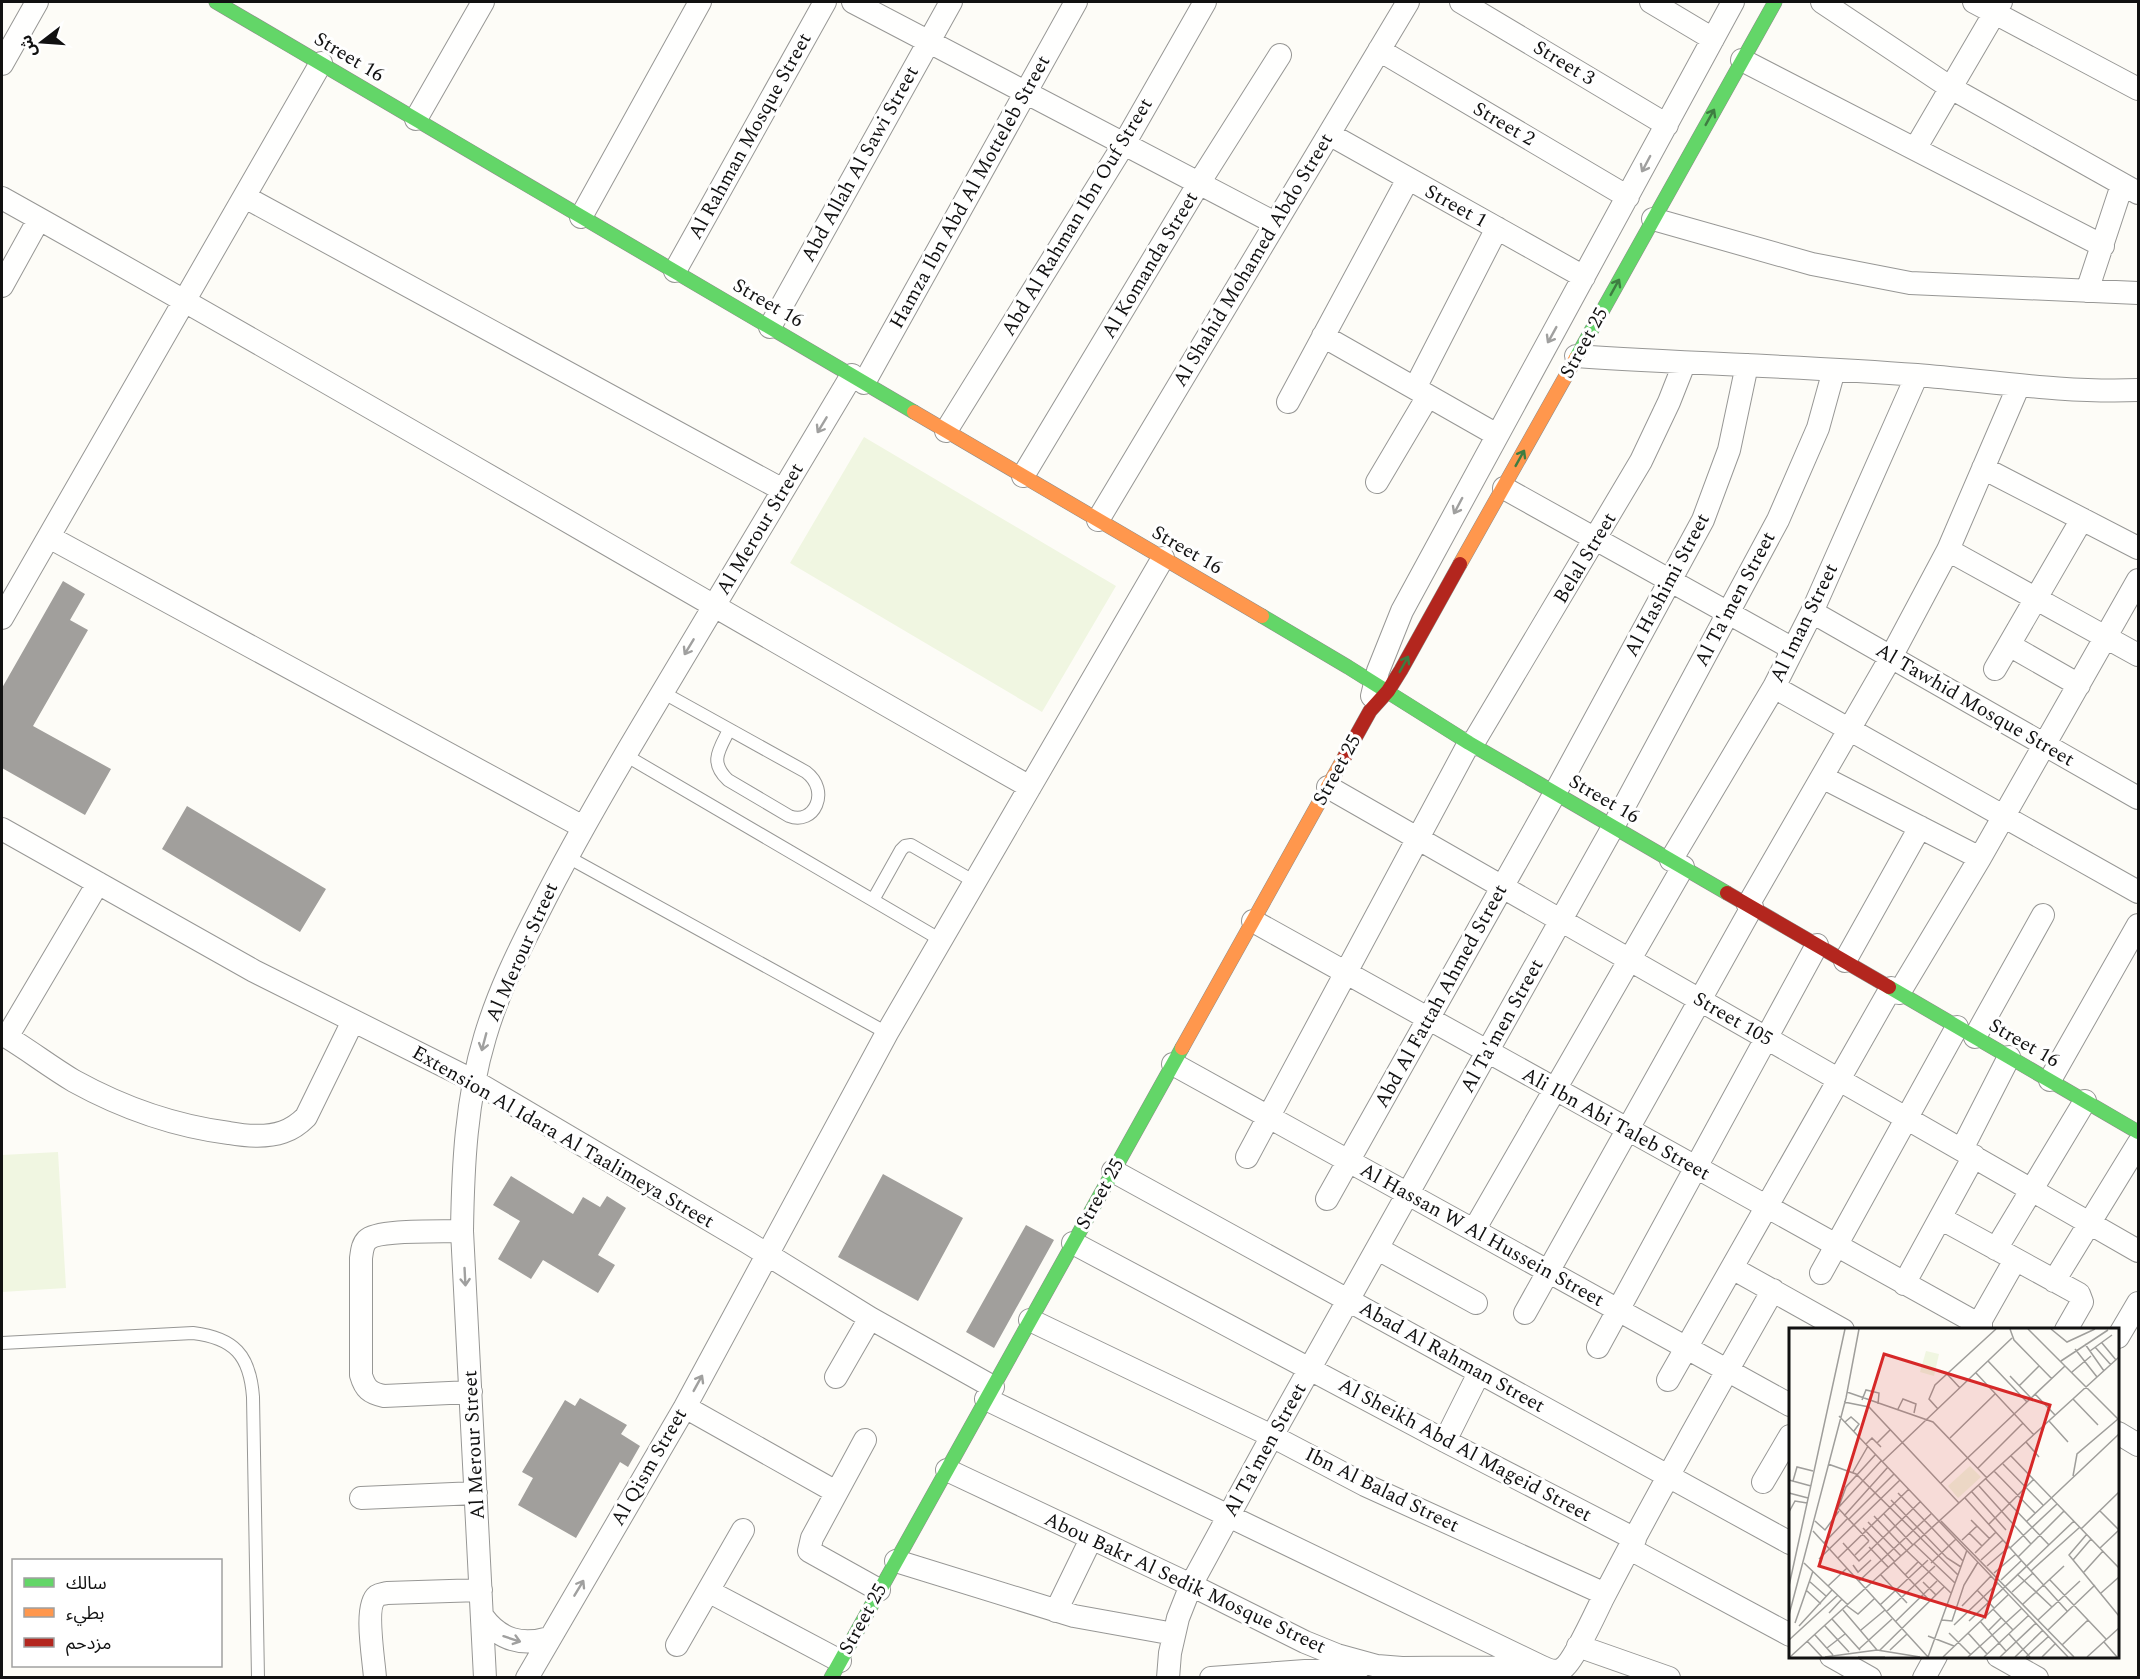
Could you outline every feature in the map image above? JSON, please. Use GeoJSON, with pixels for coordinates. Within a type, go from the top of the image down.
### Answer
{"type":"FeatureCollection","features":[{"type":"Feature","properties":{"kind":"street"},"geometry":{"type":"LineString","coordinates":[[2,64],[37,2]]}},
{"type":"Feature","properties":{"kind":"street","name":"Street 16"},"geometry":{"type":"LineString","coordinates":[[216,2],[1163,558],[1381,687],[1470,744],[2137,1130]]}},
{"type":"Feature","properties":{"kind":"street"},"geometry":{"type":"LineString","coordinates":[[416,119],[483,2]]}},
{"type":"Feature","properties":{"kind":"street"},"geometry":{"type":"LineString","coordinates":[[581,217],[700,2]]}},
{"type":"Feature","properties":{"kind":"street","name":"Al Rahman Mosque Street"},"geometry":{"type":"LineString","coordinates":[[675,271],[825,2]]}},
{"type":"Feature","properties":{"kind":"street"},"geometry":{"type":"LineString","coordinates":[[853,2],[1275,223]]}},
{"type":"Feature","properties":{"kind":"street","name":"Abd Allah Al Sawi Street"},"geometry":{"type":"LineString","coordinates":[[770,327],[951,2]]}},
{"type":"Feature","properties":{"kind":"street","name":"Hamza Ibn Abd Al Motteleb Street"},"geometry":{"type":"LineString","coordinates":[[858,379],[1076,2]]}},
{"type":"Feature","properties":{"kind":"street","name":"Abd Al Rahman Ibn Ouf Street"},"geometry":{"type":"LineString","coordinates":[[946,431],[1124,144],[1205,2]]}},
{"type":"Feature","properties":{"kind":"street","name":"Al Shahid Mohamed Abdo Street"},"geometry":{"type":"LineString","coordinates":[[1098,520],[1408,2]]}},
{"type":"Feature","properties":{"kind":"street","name":"Street 3"},"geometry":{"type":"LineString","coordinates":[[1461,2],[1667,125]]}},
{"type":"Feature","properties":{"kind":"street"},"geometry":{"type":"LineString","coordinates":[[1651,2],[1713,39]]}},
{"type":"Feature","properties":{"kind":"street","name":"Street 25"},"geometry":{"type":"LineString","coordinates":[[1381,687],[1402,611],[1734,2]]}},
{"type":"Feature","properties":{"kind":"street","name":"Street 25"},"geometry":{"type":"LineString","coordinates":[[835,1669],[1328,787],[1381,687],[1504,488],[1775,2]]}},
{"type":"Feature","properties":{"kind":"street"},"geometry":{"type":"LineString","coordinates":[[1822,2],[1951,88],[2130,189],[2103,246],[2087,291]]}},
{"type":"Feature","properties":{"kind":"street"},"geometry":{"type":"LineString","coordinates":[[1974,2],[1998,7],[2139,89]]}},
{"type":"Feature","properties":{"kind":"street"},"geometry":{"type":"LineString","coordinates":[[1915,149],[1998,7]]}},
{"type":"Feature","properties":{"kind":"street","name":"Street 2"},"geometry":{"type":"LineString","coordinates":[[1379,50],[1628,197]]}},
{"type":"Feature","properties":{"kind":"street","name":"Al Komanda Street"},"geometry":{"type":"LineString","coordinates":[[1023,476],[1199,183],[1280,55]]}},
{"type":"Feature","properties":{"kind":"street"},"geometry":{"type":"LineString","coordinates":[[1742,60],[2103,246]]}},
{"type":"Feature","properties":{"kind":"street"},"geometry":{"type":"LineString","coordinates":[[2,618],[321,63]]}},
{"type":"Feature","properties":{"kind":"street","name":"Street 1"},"geometry":{"type":"LineString","coordinates":[[1329,134],[1584,277]]}},
{"type":"Feature","properties":{"kind":"street"},"geometry":{"type":"LineString","coordinates":[[1288,402],[1408,179]]}},
{"type":"Feature","properties":{"kind":"street"},"geometry":{"type":"LineString","coordinates":[[244,197],[783,490]]}},
{"type":"Feature","properties":{"kind":"street"},"geometry":{"type":"LineString","coordinates":[[2,198],[185,300],[713,607],[1030,787]]}},
{"type":"Feature","properties":{"kind":"street"},"geometry":{"type":"LineString","coordinates":[[2,286],[39,219]]}},
{"type":"Feature","properties":{"kind":"street"},"geometry":{"type":"LineString","coordinates":[[1653,219],[1812,264],[1864,276],[1910,283],[2139,293]]}},
{"type":"Feature","properties":{"kind":"street"},"geometry":{"type":"LineString","coordinates":[[1377,482],[1497,228]]}},
{"type":"Feature","properties":{"kind":"street"},"geometry":{"type":"LineString","coordinates":[[1323,336],[1497,435]]}},
{"type":"Feature","properties":{"kind":"street"},"geometry":{"type":"LineString","coordinates":[[1576,356],[1684,364],[1747,365],[1917,375],[2019,385],[2139,390]]}},
{"type":"Feature","properties":{"kind":"street","name":"Belal Street"},"geometry":{"type":"LineString","coordinates":[[1247,1157],[1470,744],[1596,540],[1641,461],[1684,364]]}},
{"type":"Feature","properties":{"kind":"street","name":"Al Hashimi Street"},"geometry":{"type":"LineString","coordinates":[[1555,793],[1703,520],[1726,459],[1747,365]]}},
{"type":"Feature","properties":{"kind":"street","name":"Al Ta'men Street"},"geometry":{"type":"LineString","coordinates":[[1167,1677],[1174,1634],[1191,1585],[1613,827],[1778,520],[1818,428],[1834,370]]}},
{"type":"Feature","properties":{"kind":"street","name":"Al Iman Street"},"geometry":{"type":"LineString","coordinates":[[1474,1230],[1630,959],[1677,863],[1774,687],[1812,612],[1917,375]]}},
{"type":"Feature","properties":{"kind":"street","name":"Al Merour Street"},"geometry":{"type":"LineString","coordinates":[[485,1677],[462,1231],[464,1164],[474,1081],[484,1038],[497,999],[514,960],[566,856],[783,490],[858,379]]}},
{"type":"Feature","properties":{"kind":"street"},"geometry":{"type":"LineString","coordinates":[[1525,1312],[1891,657],[1948,550],[2019,385]]}},
{"type":"Feature","properties":{"kind":"street"},"geometry":{"type":"LineString","coordinates":[[1983,468],[2139,548]]}},
{"type":"Feature","properties":{"kind":"street"},"geometry":{"type":"LineString","coordinates":[[1504,488],[1793,649]]}},
{"type":"Feature","properties":{"kind":"street"},"geometry":{"type":"LineString","coordinates":[[1995,669],[2082,519]]}},
{"type":"Feature","properties":{"kind":"street"},"geometry":{"type":"LineString","coordinates":[[49,537],[583,827]]}},
{"type":"Feature","properties":{"kind":"street"},"geometry":{"type":"LineString","coordinates":[[1948,550],[2139,655]]}},
{"type":"Feature","properties":{"kind":"street","name":"Al Qism Street"},"geometry":{"type":"LineString","coordinates":[[527,1677],[685,1407],[887,1033],[1163,558]]}},
{"type":"Feature","properties":{"kind":"street"},"geometry":{"type":"LineString","coordinates":[[1668,1380],[1839,1079],[1980,858],[2139,580]]}},
{"type":"Feature","properties":{"kind":"street","name":"Al Tawhid Mosque Street"},"geometry":{"type":"LineString","coordinates":[[1812,612],[2139,798]]}},
{"type":"Feature","properties":{"kind":"street"},"geometry":{"type":"LineString","coordinates":[[2009,645],[2079,685]]}},
{"type":"Feature","properties":{"kind":"street"},"geometry":{"type":"LineString","coordinates":[[1774,687],[2139,892]]}},
{"type":"Feature","properties":{"kind":"street"},"geometry":{"type":"LineString","coordinates":[[1822,777],[1980,858]]}},
{"type":"Feature","properties":{"kind":"street","name":"Street 105"},"geometry":{"type":"LineString","coordinates":[[1328,787],[2139,1251]]}},
{"type":"Feature","properties":{"kind":"street","name":"Abd Al Fattah Ahmed Street"},"geometry":{"type":"LineString","coordinates":[[1327,1199],[1555,793]]}},
{"type":"Feature","properties":{"kind":"street"},"geometry":{"type":"LineString","coordinates":[[1845,961],[1920,827]]}},
{"type":"Feature","properties":{"kind":"street","name":"Extension Al Idara Al Taalimeya Street"},"geometry":{"type":"LineString","coordinates":[[2,829],[254,971],[474,1081],[768,1255],[989,1393],[1228,1517],[1548,1669]]}},
{"type":"Feature","properties":{"kind":"street"},"geometry":{"type":"LineString","coordinates":[[98,883],[4,1035],[73,1080],[144,1113],[210,1131],[265,1136],[293,1128],[306,1117],[353,1021]]}},
{"type":"Feature","properties":{"kind":"street"},"geometry":{"type":"LineString","coordinates":[[1821,1273],[1907,1118],[2043,915]]}},
{"type":"Feature","properties":{"kind":"street","name":"Ali Ibn Abi Taleb Street"},"geometry":{"type":"LineString","coordinates":[[1253,921],[1979,1328]]}},
{"type":"Feature","properties":{"kind":"street"},"geometry":{"type":"LineString","coordinates":[[2050,1080],[2139,926]]}},
{"type":"Feature","properties":{"kind":"street"},"geometry":{"type":"LineString","coordinates":[[1598,1347],[1817,945]]}},
{"type":"Feature","properties":{"kind":"street"},"geometry":{"type":"LineString","coordinates":[[1904,1284],[1940,1218],[2009,1057]]}},
{"type":"Feature","properties":{"kind":"street","name":"Al Hassan W Al Hussein Street"},"geometry":{"type":"LineString","coordinates":[[1173,1064],[1789,1404]]}},
{"type":"Feature","properties":{"kind":"street"},"geometry":{"type":"LineString","coordinates":[[1979,1328],[2031,1189],[2085,1101]]}},
{"type":"Feature","properties":{"kind":"street"},"geometry":{"type":"LineString","coordinates":[[2054,1281],[2090,1223],[2137,1130]]}},
{"type":"Feature","properties":{"kind":"street","name":"Abad Al Rahman Street"},"geometry":{"type":"LineString","coordinates":[[1113,1171],[1789,1542]]}},
{"type":"Feature","properties":{"kind":"street"},"geometry":{"type":"LineString","coordinates":[[1940,1218],[2082,1298],[2080,1307],[2067,1328]]}},
{"type":"Feature","properties":{"kind":"street"},"geometry":{"type":"LineString","coordinates":[[462,1231],[380,1234],[368,1240],[362,1248],[361,1375],[364,1386],[372,1393],[384,1396],[471,1392]]}},
{"type":"Feature","properties":{"kind":"street","name":"Al Sheikh Abd Al Mageid Street"},"geometry":{"type":"LineString","coordinates":[[1073,1243],[1445,1441],[1789,1634]]}},
{"type":"Feature","properties":{"kind":"street"},"geometry":{"type":"LineString","coordinates":[[1378,1249],[1476,1303]]}},
{"type":"Feature","properties":{"kind":"street"},"geometry":{"type":"LineString","coordinates":[[1732,1268],[1841,1328]]}},
{"type":"Feature","properties":{"kind":"street"},"geometry":{"type":"LineString","coordinates":[[1548,1669],[1562,1669],[1568,1663],[1773,1290]]}},
{"type":"Feature","properties":{"kind":"street"},"geometry":{"type":"LineString","coordinates":[[2125,1337],[2139,1303]]}},
{"type":"Feature","properties":{"kind":"street"},"geometry":{"type":"LineString","coordinates":[[836,1377],[870,1318]]}},
{"type":"Feature","properties":{"kind":"street","name":"Ibn Al Balad Street"},"geometry":{"type":"LineString","coordinates":[[1030,1320],[1272,1436],[1365,1485],[1605,1594]]}},
{"type":"Feature","properties":{"kind":"street"},"geometry":{"type":"LineString","coordinates":[[1445,1441],[1479,1373]]}},
{"type":"Feature","properties":{"kind":"street"},"geometry":{"type":"LineString","coordinates":[[685,1407],[836,1492]]}},
{"type":"Feature","properties":{"kind":"street"},"geometry":{"type":"LineString","coordinates":[[2119,1434],[2139,1445]]}},
{"type":"Feature","properties":{"kind":"street"},"geometry":{"type":"LineString","coordinates":[[1763,1482],[1789,1439]]}},
{"type":"Feature","properties":{"kind":"street"},"geometry":{"type":"LineString","coordinates":[[865,1440],[812,1538],[809,1551],[879,1590]]}},
{"type":"Feature","properties":{"kind":"street","name":"Abou Bakr Al Sedik Mosque Street"},"geometry":{"type":"LineString","coordinates":[[947,1470],[1191,1585],[1305,1642],[1337,1655],[1377,1666],[1402,1668],[1548,1669]]}},
{"type":"Feature","properties":{"kind":"street"},"geometry":{"type":"LineString","coordinates":[[361,1498],[476,1493]]}},
{"type":"Feature","properties":{"kind":"street"},"geometry":{"type":"LineString","coordinates":[[677,1646],[743,1530]]}},
{"type":"Feature","properties":{"kind":"street"},"geometry":{"type":"LineString","coordinates":[[1056,1611],[1091,1539]]}},
{"type":"Feature","properties":{"kind":"street"},"geometry":{"type":"LineString","coordinates":[[896,1561],[1074,1616],[1174,1634]]}},
{"type":"Feature","properties":{"kind":"street"},"geometry":{"type":"LineString","coordinates":[[375,1677],[370,1615],[372,1604],[377,1596],[387,1593],[481,1590]]}},
{"type":"Feature","properties":{"kind":"street"},"geometry":{"type":"LineString","coordinates":[[708,1591],[835,1669]]}},
{"type":"Feature","properties":{"kind":"street"},"geometry":{"type":"LineString","coordinates":[[483,1617],[500,1635],[512,1640],[537,1642],[549,1638]]}},
{"type":"Feature","properties":{"kind":"street"},"geometry":{"type":"LineString","coordinates":[[1578,1646],[1669,1677]]}},
{"type":"Feature","properties":{"kind":"street"},"geometry":{"type":"LineString","coordinates":[[1835,1658],[1870,1677]]}},
{"type":"Feature","properties":{"kind":"street"},"geometry":{"type":"LineString","coordinates":[[1924,1677],[1935,1658]]}},
{"type":"Feature","properties":{"kind":"street"},"geometry":{"type":"LineString","coordinates":[[2002,1658],[2037,1677]]}},
{"type":"Feature","properties":{"kind":"street"},"geometry":{"type":"LineString","coordinates":[[1211,1677],[1377,1666]]}},
{"type":"Feature","properties":{"kind":"lane"},"geometry":{"type":"LineString","coordinates":[[662,692],[815,778],[819,789],[818,800],[805,818],[797,819],[789,816],[728,780],[720,772],[717,762],[718,752],[729,730]]}},
{"type":"Feature","properties":{"kind":"lane"},"geometry":{"type":"LineString","coordinates":[[625,755],[941,940]]}},
{"type":"Feature","properties":{"kind":"lane"},"geometry":{"type":"LineString","coordinates":[[873,900],[901,850],[911,845],[975,882]]}},
{"type":"Feature","properties":{"kind":"lane"},"geometry":{"type":"LineString","coordinates":[[566,856],[887,1033]]}},
{"type":"Feature","properties":{"kind":"lane"},"geometry":{"type":"LineString","coordinates":[[2,1343],[193,1333],[213,1335],[230,1344],[244,1359],[252,1377],[253,1397],[258,1677]]}},
{"type":"Feature","properties":{"kind":"green space"},"geometry":{"type":"Polygon","coordinates":[[[864,437],[1116,586],[1042,712],[790,563],[864,437]]]}},
{"type":"Feature","properties":{"kind":"green space"},"geometry":{"type":"Polygon","coordinates":[[[58,1152],[66,1288],[2,1292],[2,1155],[58,1152]]]}},
{"type":"Feature","properties":{"kind":"building"},"geometry":{"type":"Polygon","coordinates":[[[63,581],[85,594],[70,620],[88,630],[33,726],[111,769],[85,815],[2,768],[2,688],[63,581]]]}},
{"type":"Feature","properties":{"kind":"building"},"geometry":{"type":"Polygon","coordinates":[[[187,806],[326,889],[300,932],[162,849],[187,806]]]}},
{"type":"Feature","properties":{"kind":"building"},"geometry":{"type":"Polygon","coordinates":[[[883,1174],[963,1218],[918,1301],[838,1257],[883,1174]]]}},
{"type":"Feature","properties":{"kind":"building"},"geometry":{"type":"Polygon","coordinates":[[[511,1176],[573,1214],[583,1197],[600,1207],[607,1196],[626,1208],[598,1255],[615,1265],[598,1293],[543,1260],[531,1279],[498,1259],[520,1221],[493,1205],[511,1176]]]}},
{"type":"Feature","properties":{"kind":"building"},"geometry":{"type":"Polygon","coordinates":[[[1026,1225],[1054,1240],[994,1348],[966,1332],[1026,1225]]]}},
{"type":"Feature","properties":{"kind":"building"},"geometry":{"type":"Polygon","coordinates":[[[580,1398],[627,1425],[621,1434],[640,1446],[628,1467],[620,1462],[576,1538],[518,1505],[533,1478],[522,1472],[565,1400],[575,1406],[580,1398]]]}},
{"type":"Feature","properties":{"kind":"traffic: fast"},"geometry":{"type":"LineString","coordinates":[[216,2],[914,412]]}},
{"type":"Feature","properties":{"kind":"traffic: fast"},"geometry":{"type":"LineString","coordinates":[[1576,358],[1775,2]]}},
{"type":"Feature","properties":{"kind":"traffic: fast"},"geometry":{"type":"LineString","coordinates":[[1262,616],[1469,743],[1727,893]]}},
{"type":"Feature","properties":{"kind":"traffic: fast"},"geometry":{"type":"LineString","coordinates":[[1889,987],[2138,1132]]}},
{"type":"Feature","properties":{"kind":"traffic: fast"},"geometry":{"type":"LineString","coordinates":[[831,1678],[1182,1048]]}},
{"type":"Feature","properties":{"kind":"traffic: slow"},"geometry":{"type":"LineString","coordinates":[[1460,564],[1576,358]]}},
{"type":"Feature","properties":{"kind":"traffic: slow"},"geometry":{"type":"LineString","coordinates":[[914,412],[1262,616]]}},
{"type":"Feature","properties":{"kind":"traffic: slow"},"geometry":{"type":"LineString","coordinates":[[1182,1048],[1345,756]]}},
{"type":"Feature","properties":{"kind":"traffic: jam"},"geometry":{"type":"LineString","coordinates":[[1345,756],[1370,711],[1388,691],[1401,670],[1460,564]]}},
{"type":"Feature","properties":{"kind":"traffic: jam"},"geometry":{"type":"LineString","coordinates":[[1727,893],[1889,987]]}}]}
